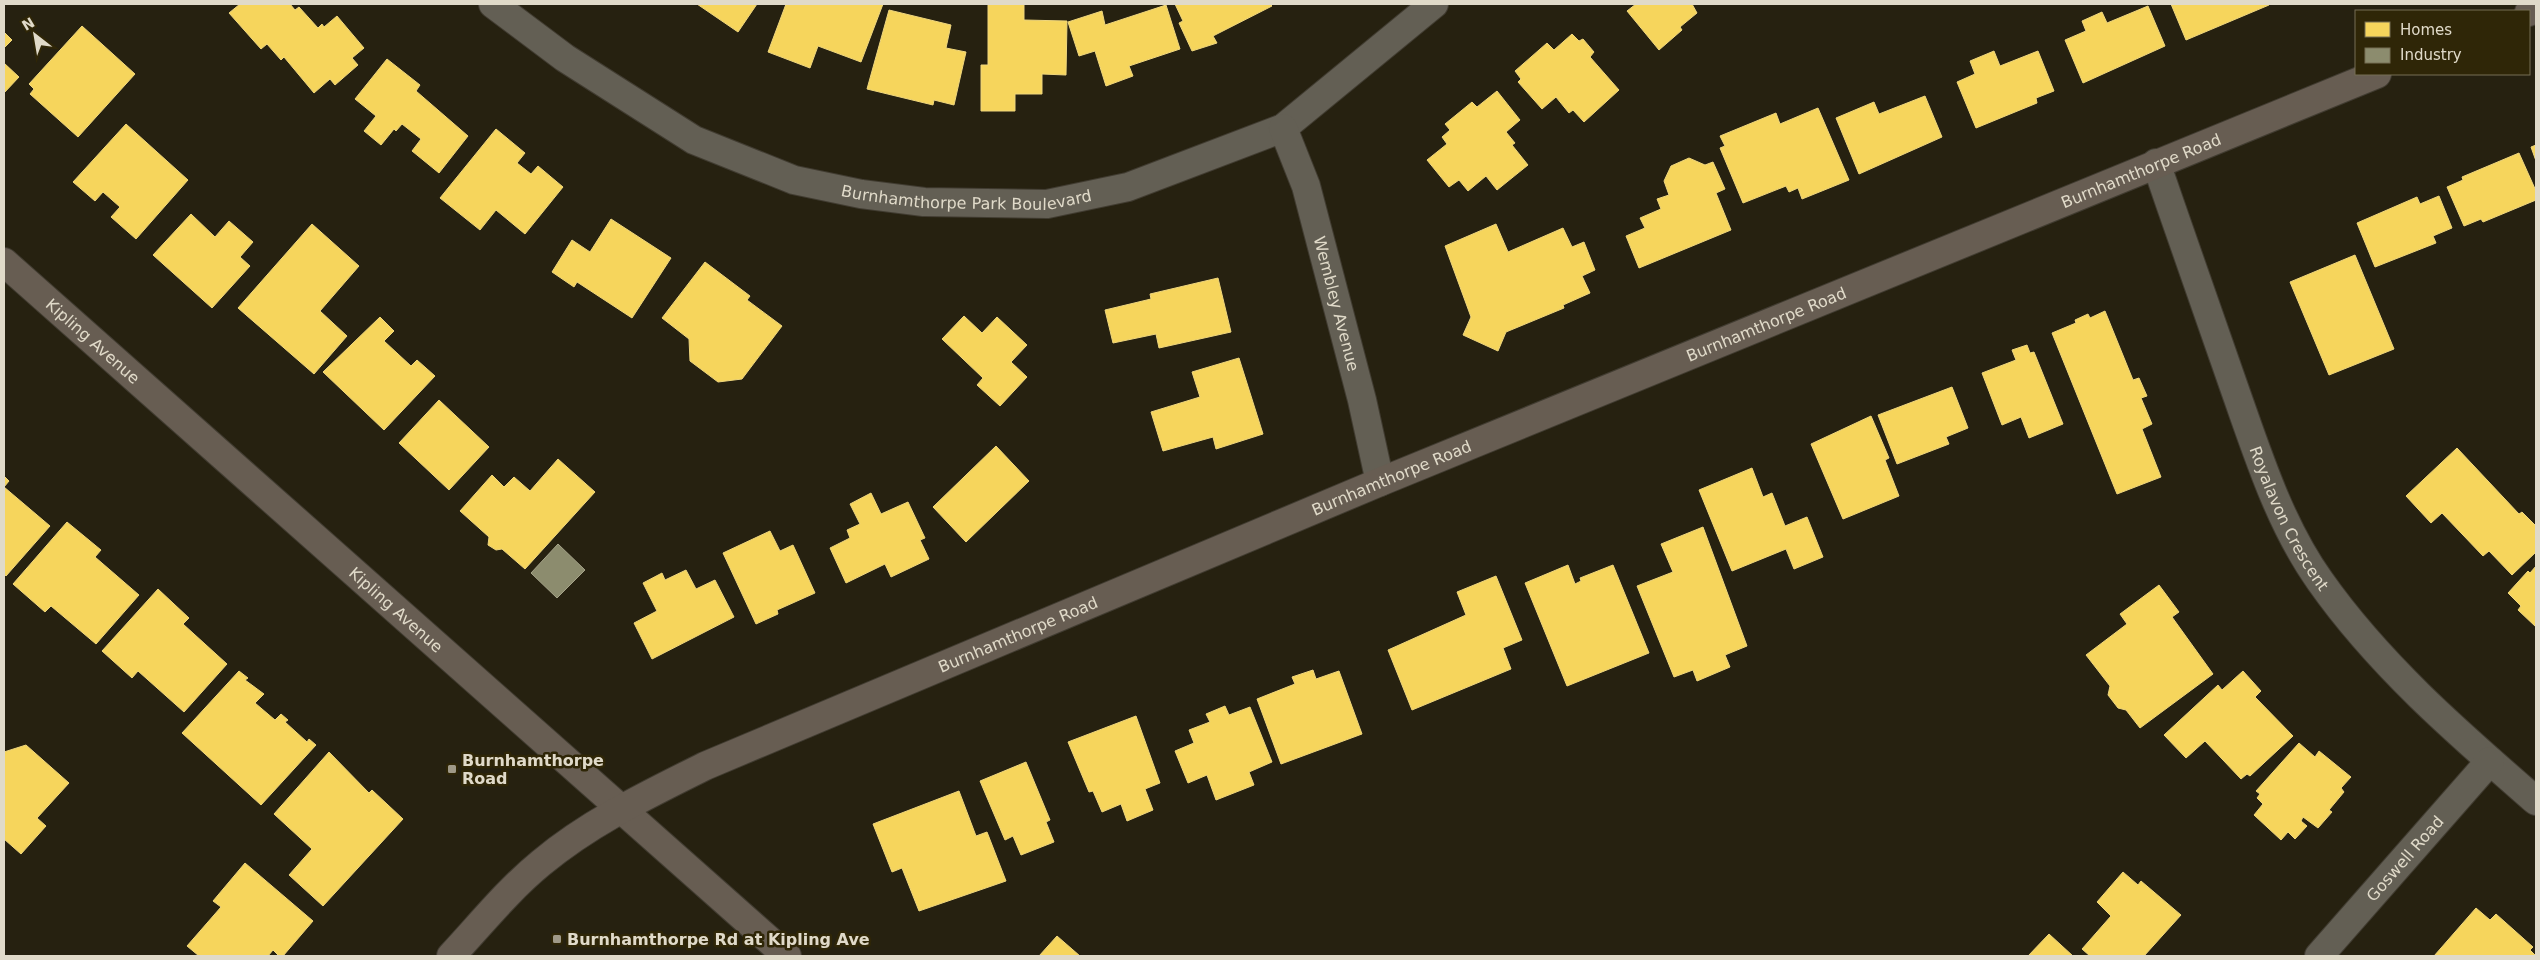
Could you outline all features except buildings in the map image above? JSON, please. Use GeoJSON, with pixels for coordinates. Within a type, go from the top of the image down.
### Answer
{"type":"FeatureCollection","features":[{"type":"Feature","properties":{"kind":"main road","name":"Burnhamthorpe Road"},"geometry":{"type":"LineString","coordinates":[[451,956],[522,880],[542,862],[577,836],[621,809],[705,766],[1380,482],[2375,75]]}},
{"type":"Feature","properties":{"kind":"main road","name":"Kipling Avenue"},"geometry":{"type":"LineString","coordinates":[[4,262],[787,956]]}},
{"type":"Feature","properties":{"kind":"street","name":"Burnhamthorpe Park Boulevard"},"geometry":{"type":"LineString","coordinates":[[493,4],[565,58],[694,140],[794,180],[861,194],[924,202],[1047,204],[1128,187],[1283,128],[1434,4]]}},
{"type":"Feature","properties":{"kind":"street","name":"Wembley Avenue"},"geometry":{"type":"LineString","coordinates":[[1283,128],[1306,186],[1362,400],[1380,482]]}},
{"type":"Feature","properties":{"kind":"street","name":"Royalavon Crescent"},"geometry":{"type":"LineString","coordinates":[[2156,163],[2265,472],[2294,536],[2320,581],[2375,651],[2490,761],[2536,801]]}},
{"type":"Feature","properties":{"kind":"street","name":"Goswell Road"},"geometry":{"type":"LineString","coordinates":[[2319,956],[2490,761]]}},
{"type":"Feature","properties":{"kind":"place","name":"Burnhamthorpe Road"},"geometry":{"type":"Point","coordinates":[452,769]}},
{"type":"Feature","properties":{"kind":"place","name":"Burnhamthorpe Rd at Kipling Ave"},"geometry":{"type":"Point","coordinates":[557,939]}}]}
